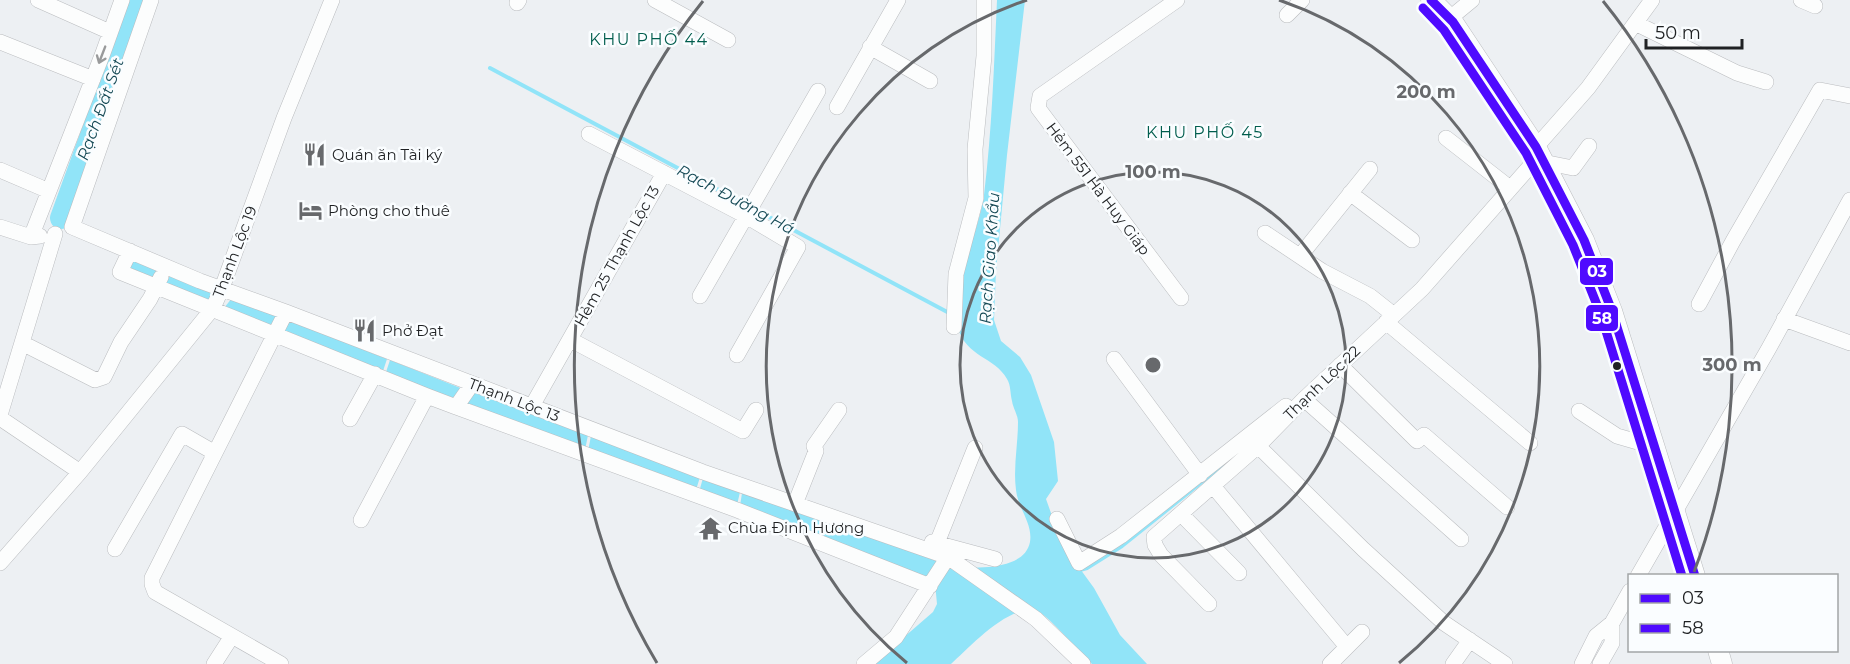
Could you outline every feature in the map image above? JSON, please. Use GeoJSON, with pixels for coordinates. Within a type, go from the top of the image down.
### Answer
{"type":"FeatureCollection","features":[{"type":"Feature","properties":{"kind":"main road"},"geometry":{"type":"LineString","coordinates":[[1431,0],[1449,18],[1540,155],[1584,240],[1612,312],[1694,574]]}},
{"type":"Feature","properties":{"kind":"street"},"geometry":{"type":"LineString","coordinates":[[38,0],[110,32]]}},
{"type":"Feature","properties":{"kind":"street"},"geometry":{"type":"LineString","coordinates":[[31,237],[122,0]]}},
{"type":"Feature","properties":{"kind":"street"},"geometry":{"type":"LineString","coordinates":[[0,227],[31,237],[55,234],[72,227],[151,0]]}},
{"type":"Feature","properties":{"kind":"street","name":"Thạnh Lộc 19"},"geometry":{"type":"LineString","coordinates":[[0,563],[80,472],[213,308],[284,118],[332,0]]}},
{"type":"Feature","properties":{"kind":"street"},"geometry":{"type":"LineString","coordinates":[[655,0],[679,6],[728,40]]}},
{"type":"Feature","properties":{"kind":"street"},"geometry":{"type":"LineString","coordinates":[[837,107],[898,0]]}},
{"type":"Feature","properties":{"kind":"street"},"geometry":{"type":"LineString","coordinates":[[954,327],[956,274],[975,198],[975,149],[984,56],[984,0]]}},
{"type":"Feature","properties":{"kind":"street","name":"Hẻm 551 Hà Huy Giáp"},"geometry":{"type":"LineString","coordinates":[[1178,0],[1040,96],[1038,108],[1181,298]]}},
{"type":"Feature","properties":{"kind":"street"},"geometry":{"type":"LineString","coordinates":[[1287,15],[1302,0]]}},
{"type":"Feature","properties":{"kind":"street"},"geometry":{"type":"LineString","coordinates":[[1449,18],[1472,0]]}},
{"type":"Feature","properties":{"kind":"street","name":"Thạnh Lộc 22"},"geometry":{"type":"LineString","coordinates":[[1209,604],[1161,555],[1155,545],[1154,537],[1258,446],[1339,364],[1422,289],[1540,155],[1652,0]]}},
{"type":"Feature","properties":{"kind":"street"},"geometry":{"type":"LineString","coordinates":[[1635,23],[1737,73],[1766,82]]}},
{"type":"Feature","properties":{"kind":"street"},"geometry":{"type":"LineString","coordinates":[[0,42],[93,78]]}},
{"type":"Feature","properties":{"kind":"street"},"geometry":{"type":"LineString","coordinates":[[870,47],[930,81]]}},
{"type":"Feature","properties":{"kind":"street"},"geometry":{"type":"LineString","coordinates":[[1699,304],[1820,90],[1850,96]]}},
{"type":"Feature","properties":{"kind":"street"},"geometry":{"type":"LineString","coordinates":[[700,296],[818,91]]}},
{"type":"Feature","properties":{"kind":"street"},"geometry":{"type":"LineString","coordinates":[[589,134],[664,173],[751,208],[798,247],[737,355]]}},
{"type":"Feature","properties":{"kind":"street"},"geometry":{"type":"LineString","coordinates":[[1446,138],[1510,188]]}},
{"type":"Feature","properties":{"kind":"street"},"geometry":{"type":"LineString","coordinates":[[1540,155],[1573,168],[1589,147]]}},
{"type":"Feature","properties":{"kind":"street"},"geometry":{"type":"LineString","coordinates":[[1300,256],[1370,169]]}},
{"type":"Feature","properties":{"kind":"street"},"geometry":{"type":"LineString","coordinates":[[0,170],[49,191]]}},
{"type":"Feature","properties":{"kind":"street","name":"Hẻm 25 Thạnh Lộc 13"},"geometry":{"type":"LineString","coordinates":[[532,406],[664,173]]}},
{"type":"Feature","properties":{"kind":"street"},"geometry":{"type":"LineString","coordinates":[[1350,193],[1412,240]]}},
{"type":"Feature","properties":{"kind":"street"},"geometry":{"type":"LineString","coordinates":[[1639,574],[1850,200]]}},
{"type":"Feature","properties":{"kind":"street","name":"Thạnh Lộc 13"},"geometry":{"type":"LineString","coordinates":[[72,227],[165,267],[590,429],[954,561],[1036,619],[1083,664]]}},
{"type":"Feature","properties":{"kind":"street"},"geometry":{"type":"LineString","coordinates":[[1265,233],[1322,272],[1370,296],[1390,318],[1530,443]]}},
{"type":"Feature","properties":{"kind":"street"},"geometry":{"type":"LineString","coordinates":[[55,234],[0,417],[80,472]]}},
{"type":"Feature","properties":{"kind":"street"},"geometry":{"type":"LineString","coordinates":[[130,251],[120,272],[427,396],[737,510],[930,586]]}},
{"type":"Feature","properties":{"kind":"street"},"geometry":{"type":"LineString","coordinates":[[22,343],[95,380],[104,377],[121,342],[150,299],[165,267]]}},
{"type":"Feature","properties":{"kind":"street"},"geometry":{"type":"LineString","coordinates":[[281,664],[155,592],[152,578],[286,312]]}},
{"type":"Feature","properties":{"kind":"street"},"geometry":{"type":"LineString","coordinates":[[1784,319],[1850,343]]}},
{"type":"Feature","properties":{"kind":"street"},"geometry":{"type":"LineString","coordinates":[[571,340],[743,431],[756,410]]}},
{"type":"Feature","properties":{"kind":"street"},"geometry":{"type":"LineString","coordinates":[[350,419],[391,352]]}},
{"type":"Feature","properties":{"kind":"street"},"geometry":{"type":"LineString","coordinates":[[1114,359],[1200,475]]}},
{"type":"Feature","properties":{"kind":"street"},"geometry":{"type":"LineString","coordinates":[[1339,364],[1417,441],[1424,435],[1507,507]]}},
{"type":"Feature","properties":{"kind":"street","name":"Thạnh Lộc 22"},"geometry":{"type":"LineString","coordinates":[[1057,519],[1079,563],[1121,536],[1200,475],[1293,400],[1330,365],[1339,364]]}},
{"type":"Feature","properties":{"kind":"street"},"geometry":{"type":"LineString","coordinates":[[456,407],[472,384]]}},
{"type":"Feature","properties":{"kind":"street"},"geometry":{"type":"LineString","coordinates":[[361,520],[427,396]]}},
{"type":"Feature","properties":{"kind":"street"},"geometry":{"type":"LineString","coordinates":[[1304,399],[1461,539]]}},
{"type":"Feature","properties":{"kind":"street"},"geometry":{"type":"LineString","coordinates":[[795,504],[816,451],[814,446],[839,410]]}},
{"type":"Feature","properties":{"kind":"street"},"geometry":{"type":"LineString","coordinates":[[1579,411],[1617,436],[1655,447]]}},
{"type":"Feature","properties":{"kind":"street"},"geometry":{"type":"LineString","coordinates":[[586,454],[590,429]]}},
{"type":"Feature","properties":{"kind":"street"},"geometry":{"type":"LineString","coordinates":[[115,549],[182,434],[215,453]]}},
{"type":"Feature","properties":{"kind":"street"},"geometry":{"type":"LineString","coordinates":[[1258,446],[1363,549],[1444,623],[1505,664]]}},
{"type":"Feature","properties":{"kind":"street"},"geometry":{"type":"LineString","coordinates":[[937,543],[975,448]]}},
{"type":"Feature","properties":{"kind":"street"},"geometry":{"type":"LineString","coordinates":[[1213,486],[1347,647]]}},
{"type":"Feature","properties":{"kind":"street"},"geometry":{"type":"LineString","coordinates":[[1181,514],[1239,573]]}},
{"type":"Feature","properties":{"kind":"street"},"geometry":{"type":"LineString","coordinates":[[878,532],[886,529],[995,559]]}},
{"type":"Feature","properties":{"kind":"street"},"geometry":{"type":"LineString","coordinates":[[864,664],[896,637],[930,586],[954,561]]}},
{"type":"Feature","properties":{"kind":"street"},"geometry":{"type":"LineString","coordinates":[[1582,664],[1596,636],[1612,622],[1628,593]]}},
{"type":"Feature","properties":{"kind":"street"},"geometry":{"type":"LineString","coordinates":[[1600,664],[1612,643],[1612,622]]}},
{"type":"Feature","properties":{"kind":"street"},"geometry":{"type":"LineString","coordinates":[[1330,664],[1362,632]]}},
{"type":"Feature","properties":{"kind":"street"},"geometry":{"type":"LineString","coordinates":[[214,664],[232,636]]}},
{"type":"Feature","properties":{"kind":"street"},"geometry":{"type":"LineString","coordinates":[[1454,664],[1470,640]]}},
{"type":"Feature","properties":{"kind":"water","name":"Rạch Giao Khẩu"},"geometry":{"type":"Polygon","coordinates":[[[997,0],[1025,0],[1007,155],[996,271],[994,320],[1001,341],[1020,357],[1031,375],[1054,442],[1058,481],[1046,499],[1062,544],[1094,588],[1120,635],[1147,664],[1092,664],[1044,615],[1028,610],[1004,619],[980,637],[951,664],[873,664],[933,612],[937,604],[935,583],[944,571],[950,568],[996,566],[1008,563],[1018,559],[1026,552],[1030,542],[1029,529],[1016,490],[1018,422],[1009,384],[1002,372],[967,345],[958,328],[956,313],[961,279],[984,195],[991,122],[997,0]]]}},
{"type":"Feature","properties":{"kind":"water"},"geometry":{"type":"Polygon","coordinates":[[[132,255],[160,267],[154,280],[126,268],[132,255]]]}},
{"type":"Feature","properties":{"kind":"water"},"geometry":{"type":"Polygon","coordinates":[[[169,270],[218,293],[210,302],[163,283],[169,270]]]}},
{"type":"Feature","properties":{"kind":"water"},"geometry":{"type":"Polygon","coordinates":[[[232,298],[279,316],[274,327],[224,308],[232,298]]]}},
{"type":"Feature","properties":{"kind":"water"},"geometry":{"type":"Polygon","coordinates":[[[288,320],[387,359],[383,371],[283,330],[288,320]]]}},
{"type":"Feature","properties":{"kind":"water"},"geometry":{"type":"Polygon","coordinates":[[[390,360],[463,389],[453,402],[386,372],[390,360]]]}},
{"type":"Feature","properties":{"kind":"water"},"geometry":{"type":"Polygon","coordinates":[[[472,392],[588,435],[585,450],[462,405],[472,392]]]}},
{"type":"Feature","properties":{"kind":"water"},"geometry":{"type":"Polygon","coordinates":[[[591,436],[700,477],[696,490],[588,451],[591,436]]]}},
{"type":"Feature","properties":{"kind":"water"},"geometry":{"type":"Polygon","coordinates":[[[703,478],[740,492],[737,505],[699,492],[703,478]]]}},
{"type":"Feature","properties":{"kind":"water"},"geometry":{"type":"Polygon","coordinates":[[[742,493],[940,562],[929,581],[740,506],[742,493]]]}},
{"type":"Feature","properties":{"kind":"waterway","name":"Rạch Đất Sét"},"geometry":{"type":"LineString","coordinates":[[61,218],[140,0]]}},
{"type":"Feature","properties":{"kind":"waterway","name":"Rạch Đường Há"},"geometry":{"type":"LineString","coordinates":[[490,68],[747,205]]}},
{"type":"Feature","properties":{"kind":"waterway","name":"Rạch Đường Há"},"geometry":{"type":"LineString","coordinates":[[754,209],[951,314]]}},
{"type":"Feature","properties":{"kind":"waterway"},"geometry":{"type":"LineString","coordinates":[[1080,570],[1122,546],[1228,461]]}},
{"type":"Feature","properties":{"kind":"transit line","name":"03"},"geometry":{"type":"LineString","coordinates":[[1431,0],[1453,22],[1536,147],[1584,240],[1612,311],[1694,574]]}},
{"type":"Feature","properties":{"kind":"transit line","name":"58"},"geometry":{"type":"LineString","coordinates":[[1423,8],[1444,30],[1526,153],[1573,245],[1601,315],[1681,574]]}},
{"type":"Feature","properties":{"kind":"place","name":"Quán ăn Tài ký"},"geometry":{"type":"Point","coordinates":[314,155]}},
{"type":"Feature","properties":{"kind":"place","name":"Phòng cho thuê"},"geometry":{"type":"Point","coordinates":[310,211]}},
{"type":"Feature","properties":{"kind":"place","name":"Phở Đạt"},"geometry":{"type":"Point","coordinates":[364,331]}},
{"type":"Feature","properties":{"kind":"place","name":"Chùa Định Hương"},"geometry":{"type":"Point","coordinates":[710,528]}},
{"type":"Feature","properties":{"kind":"district","name":"KHU PHỐ 44"},"geometry":{"type":"Point","coordinates":[649,39]}},
{"type":"Feature","properties":{"kind":"district","name":"KHU PHỐ 45"},"geometry":{"type":"Point","coordinates":[1205,132]}}]}
